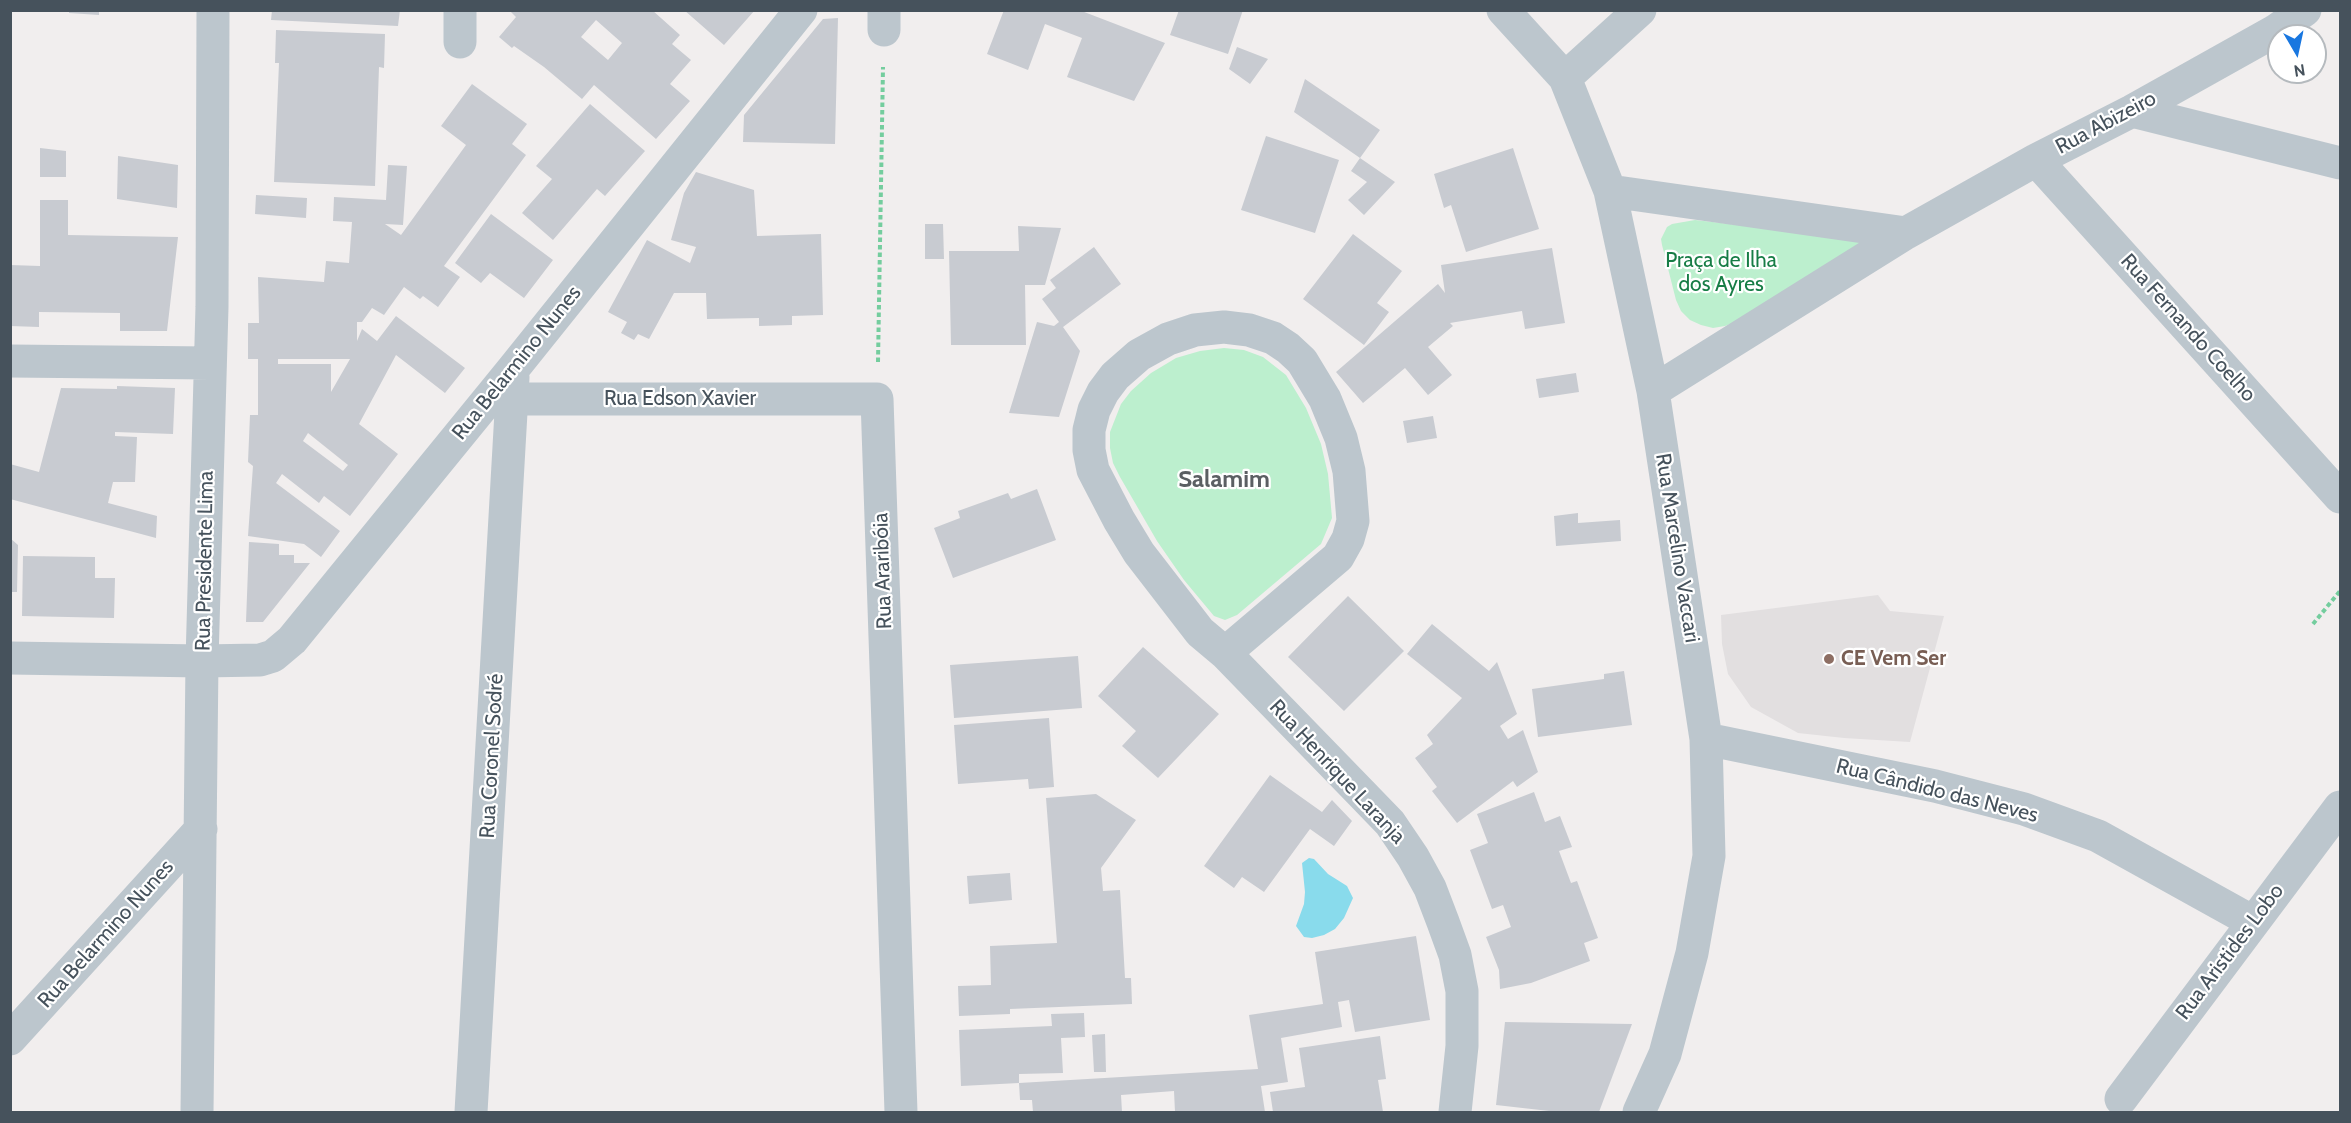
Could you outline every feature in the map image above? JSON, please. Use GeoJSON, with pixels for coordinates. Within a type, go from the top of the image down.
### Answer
{"type":"FeatureCollection","features":[{"type":"Feature","properties":{"kind":"street","name":"Rua Presidente Lima"},"geometry":{"type":"LineString","coordinates":[[197,1113],[202,661],[210,363],[213,10]]}},
{"type":"Feature","properties":{"kind":"street","name":"Rua Belarmino Nunes"},"geometry":{"type":"LineString","coordinates":[[10,658],[202,661],[260,660],[273,656],[292,640],[513,384],[801,10]]}},
{"type":"Feature","properties":{"kind":"street","name":"Rua Marcelino Vaccari"},"geometry":{"type":"LineString","coordinates":[[1503,10],[1565,78],[1610,191],[1653,391],[1706,739],[1709,856],[1694,942],[1665,1054],[1639,1113]]}},
{"type":"Feature","properties":{"kind":"street"},"geometry":{"type":"LineString","coordinates":[[1565,78],[1640,10]]}},
{"type":"Feature","properties":{"kind":"street","name":"Rua Abizeiro"},"geometry":{"type":"LineString","coordinates":[[1653,391],[1906,233],[2036,160],[2132,111],[2275,31],[2305,10]]}},
{"type":"Feature","properties":{"kind":"street"},"geometry":{"type":"LineString","coordinates":[[2132,111],[2340,163]]}},
{"type":"Feature","properties":{"kind":"street","name":"Rua Fernando Coelho"},"geometry":{"type":"LineString","coordinates":[[2036,160],[2340,497]]}},
{"type":"Feature","properties":{"kind":"street"},"geometry":{"type":"LineString","coordinates":[[1610,191],[1906,233]]}},
{"type":"Feature","properties":{"kind":"street","name":"Rua Henrique Laranja"},"geometry":{"type":"LineString","coordinates":[[1225,654],[1338,557],[1348,539],[1353,521],[1349,471],[1341,438],[1326,399],[1302,361],[1273,338],[1249,330],[1224,327],[1195,330],[1167,339],[1139,355],[1115,376],[1103,392],[1094,410],[1089,430],[1089,450],[1093,470],[1139,553],[1200,632],[1225,654],[1390,823],[1413,857],[1430,888],[1455,955],[1462,991],[1462,1046],[1455,1113]]}},
{"type":"Feature","properties":{"kind":"street"},"geometry":{"type":"LineString","coordinates":[[10,361],[210,363]]}},
{"type":"Feature","properties":{"kind":"street","name":"Rua Edson Xavier"},"geometry":{"type":"LineString","coordinates":[[513,384],[877,399]]}},
{"type":"Feature","properties":{"kind":"street","name":"Rua Coronel Sodré"},"geometry":{"type":"LineString","coordinates":[[471,1113],[513,384]]}},
{"type":"Feature","properties":{"kind":"street","name":"Rua Araribóia"},"geometry":{"type":"LineString","coordinates":[[877,399],[901,1113]]}},
{"type":"Feature","properties":{"kind":"street","name":"Rua Cândido das Neves"},"geometry":{"type":"LineString","coordinates":[[1706,739],[1935,786],[2024,808],[2098,837],[2253,922]]}},
{"type":"Feature","properties":{"kind":"street","name":"Rua Aristides Lobo"},"geometry":{"type":"LineString","coordinates":[[2121,1099],[2340,807]]}},
{"type":"Feature","properties":{"kind":"street","name":"Rua Belarmino Nunes"},"geometry":{"type":"LineString","coordinates":[[10,1039],[201,829]]}},
{"type":"Feature","properties":{"kind":"path"},"geometry":{"type":"LineString","coordinates":[[877,399],[884,20]]}},
{"type":"Feature","properties":{"kind":"path"},"geometry":{"type":"LineString","coordinates":[[2313,624],[2340,591]]}},
{"type":"Feature","properties":{"kind":"shaded area","name":"CE Vem Ser"},"geometry":{"type":"Polygon","coordinates":[[[1878,595],[1890,611],[1944,616],[1910,742],[1798,733],[1751,707],[1728,674],[1722,644],[1721,615],[1878,595]]]}},
{"type":"Feature","properties":{"kind":"green space","name":"Praça de Ilha dos Ayres"},"geometry":{"type":"Polygon","coordinates":[[[1695,220],[1870,240],[1736,322],[1713,328],[1690,320],[1681,311],[1676,300],[1661,239],[1667,227],[1672,224],[1695,220]]]}},
{"type":"Feature","properties":{"kind":"green space"},"geometry":{"type":"Polygon","coordinates":[[[1224,348],[1244,350],[1263,357],[1286,375],[1306,408],[1321,444],[1328,474],[1332,518],[1321,544],[1237,615],[1225,620],[1214,616],[1184,580],[1157,541],[1120,477],[1113,463],[1110,448],[1110,432],[1121,404],[1131,391],[1151,373],[1176,358],[1200,351],[1224,348]]]}},
{"type":"Feature","properties":{"kind":"water"},"geometry":{"type":"Polygon","coordinates":[[[1309,858],[1314,859],[1328,874],[1347,886],[1353,898],[1344,918],[1335,929],[1312,938],[1304,937],[1296,926],[1304,904],[1302,863],[1309,858]]]}},
{"type":"Feature","properties":{"kind":"building"},"geometry":{"type":"Polygon","coordinates":[[[69,10],[99,10],[99,15],[69,13],[69,10]]]}},
{"type":"Feature","properties":{"kind":"building"},"geometry":{"type":"Polygon","coordinates":[[[272,10],[400,10],[398,26],[271,20],[272,10]]]}},
{"type":"Feature","properties":{"kind":"building"},"geometry":{"type":"Polygon","coordinates":[[[509,10],[652,10],[680,35],[672,44],[691,60],[670,84],[690,101],[656,139],[594,85],[582,99],[544,67],[514,46],[512,48],[499,37],[516,17],[509,10]],[[596,20],[581,37],[608,60],[622,43],[596,20]]]}},
{"type":"Feature","properties":{"kind":"building"},"geometry":{"type":"Polygon","coordinates":[[[684,10],[755,10],[724,45],[684,10]]]}},
{"type":"Feature","properties":{"kind":"building"},"geometry":{"type":"Polygon","coordinates":[[[1004,10],[1079,10],[1165,43],[1134,101],[1067,77],[1082,38],[1045,24],[1028,70],[987,54],[1004,10]]]}},
{"type":"Feature","properties":{"kind":"building"},"geometry":{"type":"Polygon","coordinates":[[[1179,10],[1243,10],[1228,54],[1170,35],[1179,10]]]}},
{"type":"Feature","properties":{"kind":"building"},"geometry":{"type":"Polygon","coordinates":[[[838,18],[835,144],[743,142],[744,115],[823,19],[838,18]]]}},
{"type":"Feature","properties":{"kind":"building"},"geometry":{"type":"Polygon","coordinates":[[[276,30],[385,34],[384,68],[379,67],[375,186],[274,182],[279,63],[275,63],[276,30]]]}},
{"type":"Feature","properties":{"kind":"building"},"geometry":{"type":"Polygon","coordinates":[[[1237,47],[1268,59],[1250,84],[1229,69],[1237,47]]]}},
{"type":"Feature","properties":{"kind":"building"},"geometry":{"type":"Polygon","coordinates":[[[1305,79],[1380,130],[1360,158],[1294,112],[1305,79]]]}},
{"type":"Feature","properties":{"kind":"building"},"geometry":{"type":"Polygon","coordinates":[[[472,84],[527,124],[512,144],[526,155],[444,266],[460,277],[438,307],[423,296],[420,299],[404,287],[384,315],[372,308],[362,322],[357,322],[357,341],[362,329],[377,341],[396,316],[465,368],[445,393],[396,355],[359,424],[398,454],[350,516],[324,496],[319,503],[282,474],[276,483],[340,531],[321,557],[304,544],[248,536],[253,466],[248,462],[250,415],[258,415],[258,359],[248,359],[248,323],[259,323],[258,277],[324,282],[326,261],[349,263],[352,222],[333,221],[334,197],[386,200],[388,165],[407,166],[403,225],[385,224],[401,235],[466,145],[441,126],[472,84]],[[278,359],[278,364],[331,364],[331,392],[350,359],[278,359]],[[308,433],[303,441],[343,471],[348,465],[308,433]]]}},
{"type":"Feature","properties":{"kind":"building"},"geometry":{"type":"Polygon","coordinates":[[[590,104],[645,151],[605,196],[597,189],[553,240],[522,213],[552,179],[536,166],[590,104]]]}},
{"type":"Feature","properties":{"kind":"building"},"geometry":{"type":"Polygon","coordinates":[[[1266,136],[1339,160],[1315,233],[1241,210],[1266,136]]]}},
{"type":"Feature","properties":{"kind":"building"},"geometry":{"type":"Polygon","coordinates":[[[40,148],[66,151],[66,177],[40,177],[40,148]]]}},
{"type":"Feature","properties":{"kind":"building"},"geometry":{"type":"Polygon","coordinates":[[[1513,148],[1539,229],[1466,252],[1451,205],[1444,208],[1434,174],[1513,148]]]}},
{"type":"Feature","properties":{"kind":"building"},"geometry":{"type":"Polygon","coordinates":[[[118,156],[178,165],[177,208],[117,199],[118,156]]]}},
{"type":"Feature","properties":{"kind":"building"},"geometry":{"type":"Polygon","coordinates":[[[1360,158],[1395,182],[1364,215],[1348,200],[1367,182],[1351,171],[1360,158]]]}},
{"type":"Feature","properties":{"kind":"building"},"geometry":{"type":"Polygon","coordinates":[[[696,172],[754,190],[757,236],[821,234],[823,315],[792,316],[792,325],[759,326],[759,318],[707,319],[706,293],[674,293],[649,339],[638,334],[634,340],[621,333],[627,322],[608,312],[647,240],[690,263],[696,247],[671,240],[684,193],[696,172]]]}},
{"type":"Feature","properties":{"kind":"building"},"geometry":{"type":"Polygon","coordinates":[[[256,195],[307,198],[306,218],[255,214],[256,195]]]}},
{"type":"Feature","properties":{"kind":"building"},"geometry":{"type":"Polygon","coordinates":[[[40,200],[68,200],[68,235],[178,237],[167,331],[120,331],[120,313],[39,312],[39,327],[10,326],[10,265],[40,266],[40,200]]]}},
{"type":"Feature","properties":{"kind":"building"},"geometry":{"type":"Polygon","coordinates":[[[491,214],[553,260],[524,298],[490,273],[481,283],[455,263],[491,214]]]}},
{"type":"Feature","properties":{"kind":"building"},"geometry":{"type":"Polygon","coordinates":[[[925,224],[943,224],[944,259],[925,259],[925,224]]]}},
{"type":"Feature","properties":{"kind":"building"},"geometry":{"type":"Polygon","coordinates":[[[1018,226],[1061,228],[1045,285],[1025,285],[1026,345],[951,345],[949,251],[1019,251],[1018,226]]]}},
{"type":"Feature","properties":{"kind":"building"},"geometry":{"type":"Polygon","coordinates":[[[1353,234],[1402,271],[1377,303],[1389,312],[1364,345],[1303,299],[1353,234]]]}},
{"type":"Feature","properties":{"kind":"building"},"geometry":{"type":"Polygon","coordinates":[[[1094,247],[1121,284],[1063,327],[1080,351],[1059,417],[1009,413],[1037,322],[1054,326],[1059,322],[1042,299],[1056,288],[1050,280],[1094,247]]]}},
{"type":"Feature","properties":{"kind":"building"},"geometry":{"type":"Polygon","coordinates":[[[1552,248],[1565,323],[1525,329],[1522,311],[1450,323],[1453,326],[1428,347],[1452,375],[1428,395],[1405,368],[1363,403],[1336,372],[1438,284],[1445,293],[1441,265],[1552,248]]]}},
{"type":"Feature","properties":{"kind":"building"},"geometry":{"type":"Polygon","coordinates":[[[1576,373],[1579,392],[1539,398],[1536,379],[1576,373]]]}},
{"type":"Feature","properties":{"kind":"building"},"geometry":{"type":"Polygon","coordinates":[[[117,386],[175,388],[173,434],[115,432],[115,436],[137,437],[135,482],[113,482],[108,503],[157,516],[156,538],[10,499],[10,464],[39,472],[61,388],[117,389],[117,386]]]}},
{"type":"Feature","properties":{"kind":"building"},"geometry":{"type":"Polygon","coordinates":[[[1433,416],[1437,438],[1407,443],[1403,421],[1433,416]]]}},
{"type":"Feature","properties":{"kind":"building"},"geometry":{"type":"Polygon","coordinates":[[[1037,489],[1056,540],[953,578],[934,528],[960,518],[958,511],[1008,493],[1011,499],[1037,489]]]}},
{"type":"Feature","properties":{"kind":"building"},"geometry":{"type":"Polygon","coordinates":[[[1578,513],[1578,523],[1620,520],[1621,541],[1556,546],[1554,516],[1578,513]]]}},
{"type":"Feature","properties":{"kind":"building"},"geometry":{"type":"Polygon","coordinates":[[[10,538],[18,545],[17,592],[10,592],[10,538]]]}},
{"type":"Feature","properties":{"kind":"building"},"geometry":{"type":"Polygon","coordinates":[[[249,542],[279,544],[279,555],[294,555],[294,563],[310,563],[263,622],[246,622],[249,542]]]}},
{"type":"Feature","properties":{"kind":"building"},"geometry":{"type":"Polygon","coordinates":[[[23,556],[95,557],[95,578],[115,578],[114,618],[22,616],[23,556]]]}},
{"type":"Feature","properties":{"kind":"building"},"geometry":{"type":"Polygon","coordinates":[[[1348,596],[1404,651],[1344,711],[1288,657],[1348,596]]]}},
{"type":"Feature","properties":{"kind":"building"},"geometry":{"type":"Polygon","coordinates":[[[1432,624],[1489,671],[1497,662],[1517,714],[1500,726],[1508,739],[1523,730],[1538,772],[1517,787],[1513,781],[1457,823],[1432,791],[1437,787],[1415,758],[1433,744],[1427,735],[1462,698],[1407,654],[1432,624]]]}},
{"type":"Feature","properties":{"kind":"building"},"geometry":{"type":"Polygon","coordinates":[[[1143,647],[1219,714],[1158,778],[1122,746],[1136,731],[1098,696],[1143,647]]]}},
{"type":"Feature","properties":{"kind":"building"},"geometry":{"type":"Polygon","coordinates":[[[1078,656],[1082,708],[954,718],[950,665],[1078,656]]]}},
{"type":"Feature","properties":{"kind":"building"},"geometry":{"type":"Polygon","coordinates":[[[1624,671],[1632,725],[1538,737],[1532,689],[1604,679],[1604,674],[1624,671]]]}},
{"type":"Feature","properties":{"kind":"building"},"geometry":{"type":"Polygon","coordinates":[[[1049,718],[1054,787],[1029,789],[1028,779],[958,784],[954,725],[1049,718]]]}},
{"type":"Feature","properties":{"kind":"building"},"geometry":{"type":"Polygon","coordinates":[[[1270,775],[1322,812],[1332,800],[1352,821],[1334,846],[1310,829],[1264,892],[1242,877],[1234,888],[1204,866],[1270,775]]]}},
{"type":"Feature","properties":{"kind":"building"},"geometry":{"type":"Polygon","coordinates":[[[1534,792],[1545,822],[1560,816],[1572,847],[1559,851],[1571,883],[1577,881],[1598,938],[1584,943],[1590,961],[1531,983],[1500,989],[1499,970],[1486,937],[1511,927],[1503,905],[1492,909],[1470,850],[1488,843],[1477,814],[1534,792]]]}},
{"type":"Feature","properties":{"kind":"building"},"geometry":{"type":"Polygon","coordinates":[[[1096,794],[1136,820],[1101,868],[1103,891],[1120,890],[1125,978],[1131,978],[1132,1004],[1010,1009],[1010,1014],[959,1016],[958,986],[991,985],[990,946],[1057,943],[1046,798],[1096,794]]]}},
{"type":"Feature","properties":{"kind":"building"},"geometry":{"type":"Polygon","coordinates":[[[1010,873],[1012,900],[969,904],[967,876],[1010,873]]]}},
{"type":"Feature","properties":{"kind":"building"},"geometry":{"type":"Polygon","coordinates":[[[1416,936],[1430,1020],[1355,1032],[1349,1000],[1338,1002],[1342,1027],[1281,1038],[1288,1082],[1261,1086],[1265,1112],[1175,1112],[1174,1091],[1121,1095],[1122,1112],[1033,1112],[1032,1100],[1020,1100],[1019,1083],[1258,1069],[1249,1015],[1323,1004],[1315,952],[1416,936]]]}},
{"type":"Feature","properties":{"kind":"building"},"geometry":{"type":"Polygon","coordinates":[[[1084,1013],[1085,1037],[1061,1038],[1063,1073],[1019,1074],[1019,1083],[961,1086],[959,1030],[1052,1026],[1051,1014],[1084,1013]]]}},
{"type":"Feature","properties":{"kind":"building"},"geometry":{"type":"Polygon","coordinates":[[[1505,1022],[1632,1024],[1599,1112],[1558,1112],[1496,1105],[1505,1022]]]}},
{"type":"Feature","properties":{"kind":"building"},"geometry":{"type":"Polygon","coordinates":[[[1105,1034],[1106,1072],[1094,1072],[1092,1035],[1105,1034]]]}},
{"type":"Feature","properties":{"kind":"building"},"geometry":{"type":"Polygon","coordinates":[[[1380,1036],[1386,1079],[1378,1080],[1383,1112],[1273,1112],[1270,1092],[1305,1087],[1299,1048],[1380,1036]]]}},
{"type":"Feature","properties":{"kind":"place","name":"CE Vem Ser"},"geometry":{"type":"Point","coordinates":[1829,659]}},
{"type":"Feature","properties":{"kind":"district","name":"Salamim"},"geometry":{"type":"Point","coordinates":[1224,480]}}]}
